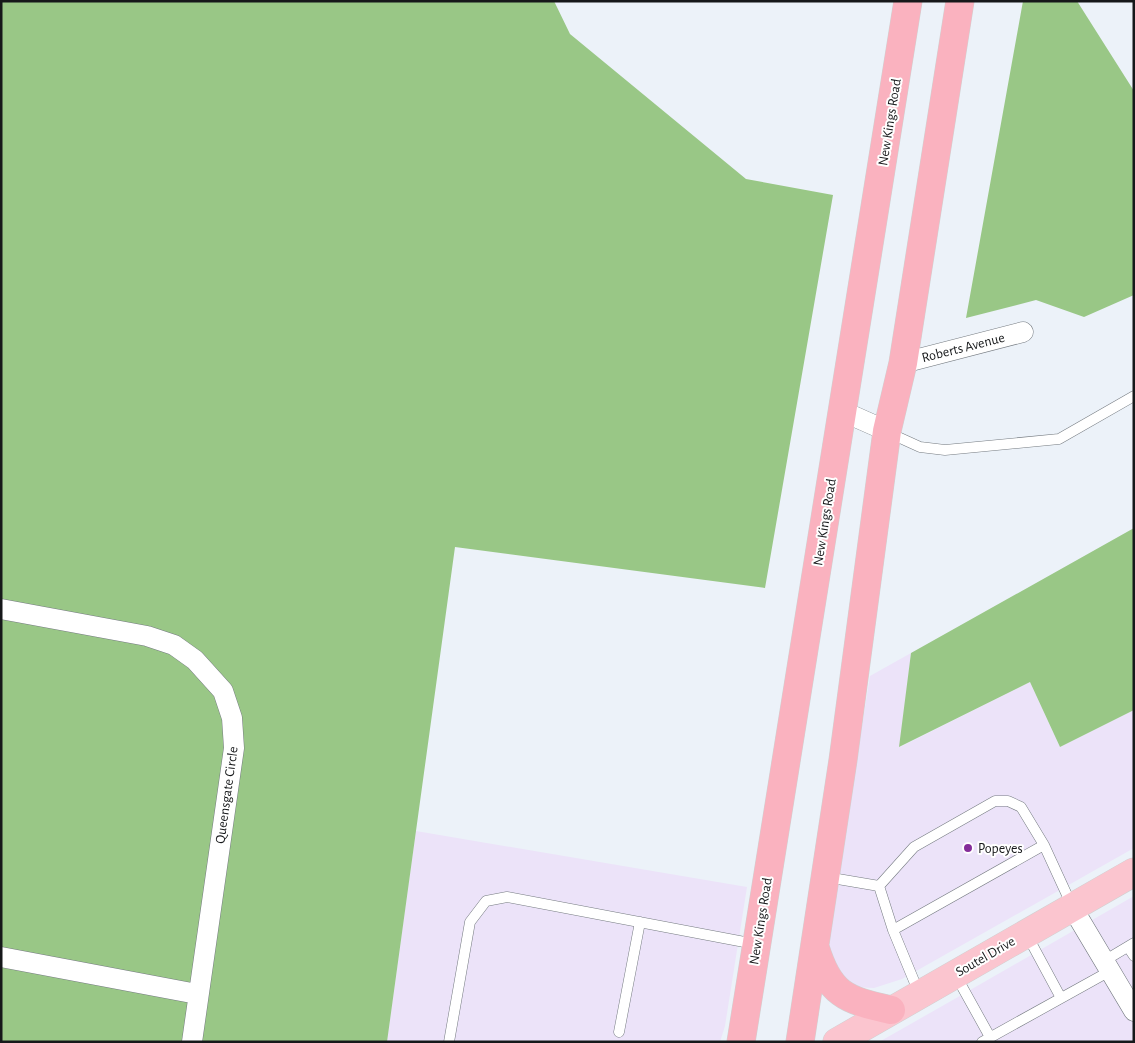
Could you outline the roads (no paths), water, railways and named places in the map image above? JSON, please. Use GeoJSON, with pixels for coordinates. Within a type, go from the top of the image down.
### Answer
{"type":"FeatureCollection","features":[{"type":"Feature","properties":{"kind":"highway","name":"New Kings Road"},"geometry":{"type":"LineString","coordinates":[[740,1042],[908,1]]}},
{"type":"Feature","properties":{"kind":"highway"},"geometry":{"type":"LineString","coordinates":[[800,1042],[887,431],[903,363],[960,1]]}},
{"type":"Feature","properties":{"kind":"highway"},"geometry":{"type":"LineString","coordinates":[[815,947],[823,972],[835,989],[858,1003],[891,1010]]}},
{"type":"Feature","properties":{"kind":"main road","name":"Soutel Drive"},"geometry":{"type":"LineString","coordinates":[[853,1038],[891,1010],[919,993],[1072,907],[1132,878]]}},
{"type":"Feature","properties":{"kind":"street","name":"Roberts Avenue"},"geometry":{"type":"LineString","coordinates":[[903,363],[1023,332]]}},
{"type":"Feature","properties":{"kind":"street"},"geometry":{"type":"LineString","coordinates":[[842,411],[887,431]]}},
{"type":"Feature","properties":{"kind":"street","name":"Queensgate Circle"},"geometry":{"type":"LineString","coordinates":[[1,609],[146,636],[174,645],[195,660],[223,691],[232,718],[234,748],[192,1042]]}},
{"type":"Feature","properties":{"kind":"street"},"geometry":{"type":"LineString","coordinates":[[1072,907],[1134,1011]]}},
{"type":"Feature","properties":{"kind":"street"},"geometry":{"type":"LineString","coordinates":[[1,958],[198,994]]}},
{"type":"Feature","properties":{"kind":"lane"},"geometry":{"type":"LineString","coordinates":[[887,431],[920,447],[945,450],[1059,440],[1134,396]]}},
{"type":"Feature","properties":{"kind":"lane"},"geometry":{"type":"LineString","coordinates":[[879,886],[914,847],[995,801],[1008,801],[1021,808],[1044,846],[1072,907]]}},
{"type":"Feature","properties":{"kind":"lane"},"geometry":{"type":"LineString","coordinates":[[893,930],[1044,846]]}},
{"type":"Feature","properties":{"kind":"lane"},"geometry":{"type":"LineString","coordinates":[[825,877],[879,886]]}},
{"type":"Feature","properties":{"kind":"lane"},"geometry":{"type":"LineString","coordinates":[[879,886],[893,930],[919,993]]}},
{"type":"Feature","properties":{"kind":"lane"},"geometry":{"type":"LineString","coordinates":[[449,1042],[470,922],[486,901],[507,897],[756,944]]}},
{"type":"Feature","properties":{"kind":"lane"},"geometry":{"type":"LineString","coordinates":[[619,1032],[640,922]]}},
{"type":"Feature","properties":{"kind":"lane"},"geometry":{"type":"LineString","coordinates":[[1026,933],[1061,998]]}},
{"type":"Feature","properties":{"kind":"lane"},"geometry":{"type":"LineString","coordinates":[[955,973],[986,1039],[1061,998],[1107,966],[1131,945],[1134,956]]}},
{"type":"Feature","properties":{"kind":"place","name":"Popeyes"},"geometry":{"type":"Point","coordinates":[968,848]}}]}
